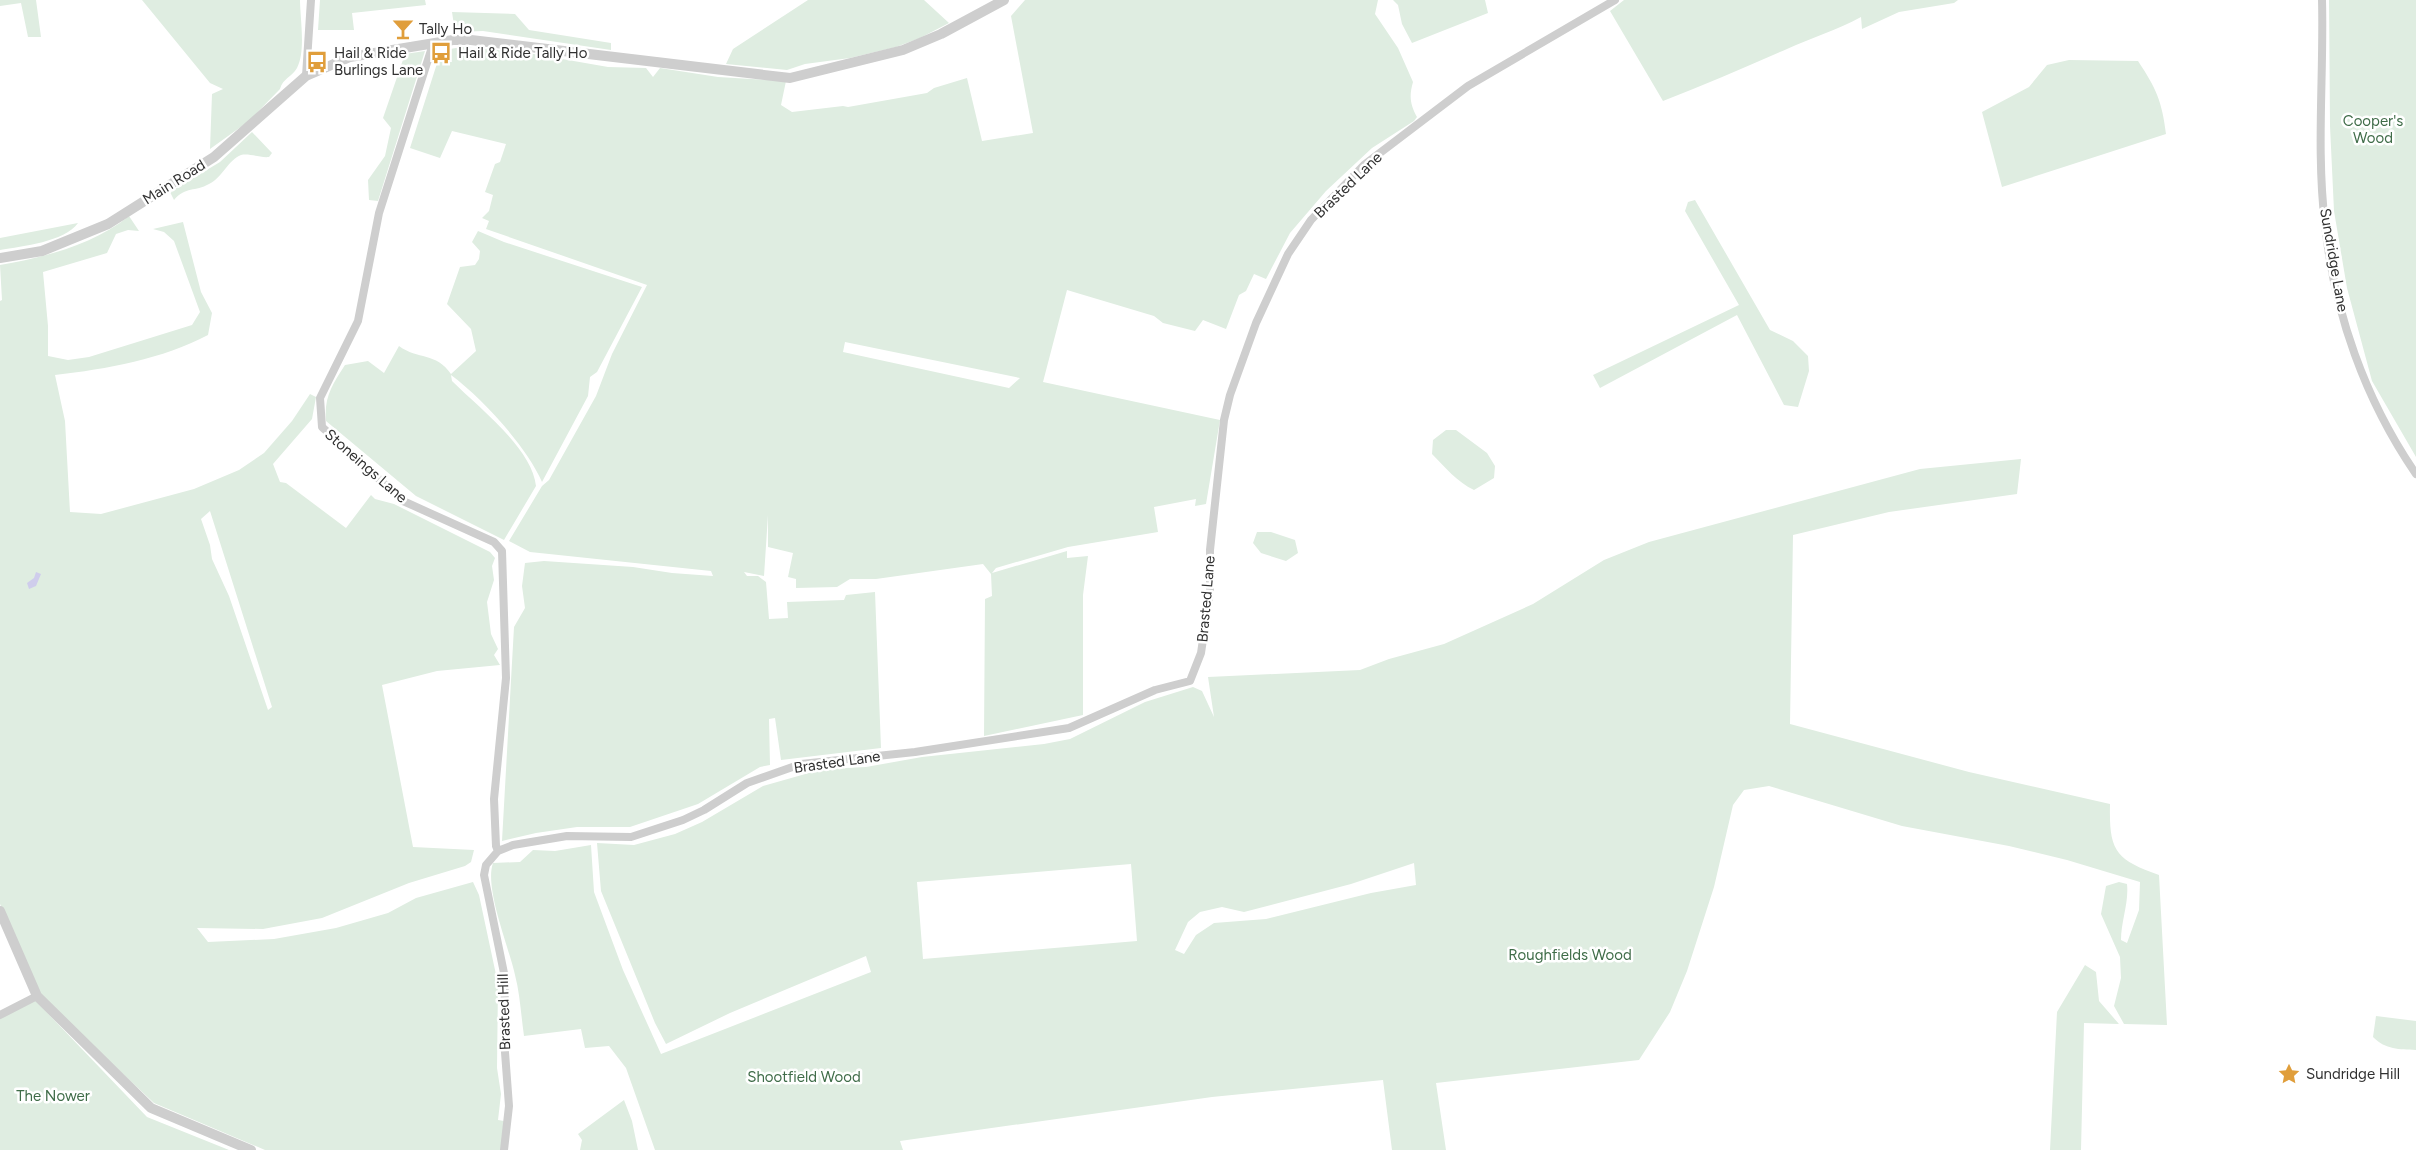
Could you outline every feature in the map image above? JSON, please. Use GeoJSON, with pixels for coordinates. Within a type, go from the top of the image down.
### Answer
{"type":"FeatureCollection","features":[{"type":"Feature","properties":{"kind":"street"},"geometry":{"type":"LineString","coordinates":[[306,76],[311,0]]}},
{"type":"Feature","properties":{"kind":"street","name":"Main Road"},"geometry":{"type":"LineString","coordinates":[[0,258],[42,252],[108,224],[214,157],[306,76],[350,57],[432,44],[472,40],[790,78],[903,50],[941,34],[1004,0]]}},
{"type":"Feature","properties":{"kind":"street","name":"Brasted Lane"},"geometry":{"type":"LineString","coordinates":[[498,851],[513,845],[567,836],[631,837],[683,820],[704,810],[747,783],[801,764],[915,752],[1069,728],[1155,690],[1190,681],[1201,653],[1210,592],[1210,541],[1226,412],[1256,323],[1288,254],[1310,220],[1336,192],[1371,160],[1468,86],[1615,0]]}},
{"type":"Feature","properties":{"kind":"street","name":"Sundridge Lane"},"geometry":{"type":"LineString","coordinates":[[2322,0],[2322,178],[2325,224],[2332,269],[2352,349],[2380,413],[2416,474]]}},
{"type":"Feature","properties":{"kind":"street","name":"Stoneings Lane"},"geometry":{"type":"LineString","coordinates":[[432,44],[379,213],[358,321],[320,398],[319,417],[322,427],[404,501],[494,542],[502,551],[506,678],[494,799],[496,846],[498,851]]}},
{"type":"Feature","properties":{"kind":"street","name":"Brasted Hill"},"geometry":{"type":"LineString","coordinates":[[498,851],[486,865],[484,875],[505,978],[504,1039],[508,1106],[504,1150]]}},
{"type":"Feature","properties":{"kind":"street"},"geometry":{"type":"LineString","coordinates":[[0,911],[37,996],[151,1108],[251,1150]]}},
{"type":"Feature","properties":{"kind":"street"},"geometry":{"type":"LineString","coordinates":[[0,1016],[37,996]]}},
{"type":"Feature","properties":{"kind":"green space"},"geometry":{"type":"Polygon","coordinates":[[[0,0],[36,0],[41,37],[28,37],[21,3],[0,6],[0,0]]]}},
{"type":"Feature","properties":{"kind":"green space"},"geometry":{"type":"Polygon","coordinates":[[[142,0],[300,0],[302,44],[300,61],[293,74],[283,82],[280,89],[249,121],[210,149],[212,94],[223,89],[210,83],[142,0]]]}},
{"type":"Feature","properties":{"kind":"green space"},"geometry":{"type":"Polygon","coordinates":[[[320,0],[425,0],[426,5],[352,13],[354,30],[318,30],[320,0]]]}},
{"type":"Feature","properties":{"kind":"green space"},"geometry":{"type":"Polygon","coordinates":[[[808,0],[924,0],[949,23],[920,38],[896,47],[850,58],[805,64],[787,70],[726,64],[733,49],[808,0]]]}},
{"type":"Feature","properties":{"kind":"green space"},"geometry":{"type":"Polygon","coordinates":[[[1025,0],[1378,0],[1375,14],[1398,48],[1413,82],[1411,100],[1417,117],[1414,121],[1372,148],[1326,191],[1290,233],[1266,279],[1254,274],[1246,291],[1239,295],[1226,329],[1203,320],[1195,331],[1163,323],[1154,316],[1067,290],[1043,382],[1220,420],[1206,504],[1195,506],[1196,499],[1154,507],[1158,532],[1068,547],[996,568],[992,573],[1067,551],[1067,558],[1088,556],[1083,595],[1083,715],[984,736],[985,599],[992,596],[991,574],[983,564],[876,579],[850,579],[837,587],[796,588],[796,579],[788,577],[793,553],[768,547],[768,515],[764,576],[744,572],[747,576],[758,576],[766,582],[769,619],[788,618],[787,602],[844,600],[846,595],[875,592],[881,748],[781,760],[775,718],[769,719],[770,765],[760,767],[698,804],[630,827],[577,827],[536,833],[502,841],[514,627],[525,608],[522,586],[525,563],[544,561],[633,567],[672,573],[713,576],[711,571],[530,552],[509,541],[542,486],[549,480],[596,396],[612,354],[647,285],[486,229],[489,221],[482,218],[489,211],[493,195],[485,192],[495,164],[500,162],[506,144],[452,131],[440,158],[410,148],[440,54],[450,49],[462,47],[528,53],[608,67],[646,68],[653,77],[660,68],[718,77],[786,81],[781,105],[792,112],[848,107],[927,93],[934,88],[967,78],[982,141],[1033,133],[1011,16],[1025,0]],[[845,342],[843,352],[1009,388],[1020,378],[845,342]]]}},
{"type":"Feature","properties":{"kind":"green space"},"geometry":{"type":"Polygon","coordinates":[[[1393,0],[1485,0],[1488,13],[1412,43],[1402,24],[1398,5],[1393,0]]]}},
{"type":"Feature","properties":{"kind":"green space"},"geometry":{"type":"Polygon","coordinates":[[[1624,0],[1958,0],[1954,3],[1899,12],[1862,29],[1861,17],[1663,101],[1610,11],[1624,0]]]}},
{"type":"Feature","properties":{"kind":"green space","name":"Cooper's Wood"},"geometry":{"type":"Polygon","coordinates":[[[2329,0],[2416,0],[2416,457],[2372,381],[2347,288],[2334,211],[2330,126],[2329,0]]]}},
{"type":"Feature","properties":{"kind":"green space"},"geometry":{"type":"Polygon","coordinates":[[[452,12],[515,14],[529,30],[611,43],[611,50],[483,31],[455,32],[452,12]]]}},
{"type":"Feature","properties":{"kind":"green space"},"geometry":{"type":"Polygon","coordinates":[[[425,51],[378,201],[369,200],[368,180],[385,156],[391,128],[383,118],[405,54],[425,51]]]}},
{"type":"Feature","properties":{"kind":"green space"},"geometry":{"type":"Polygon","coordinates":[[[2069,60],[2138,61],[2157,95],[2166,134],[2002,187],[1982,112],[2029,87],[2047,65],[2069,60]]]}},
{"type":"Feature","properties":{"kind":"green space"},"geometry":{"type":"Polygon","coordinates":[[[252,132],[272,153],[269,157],[241,155],[233,160],[214,181],[187,191],[174,200],[170,192],[220,162],[252,132]]]}},
{"type":"Feature","properties":{"kind":"green space"},"geometry":{"type":"Polygon","coordinates":[[[1695,200],[1770,330],[1793,341],[1808,356],[1809,371],[1798,407],[1784,405],[1737,315],[1600,388],[1593,375],[1739,305],[1685,211],[1688,202],[1695,200]]]}},
{"type":"Feature","properties":{"kind":"green space"},"geometry":{"type":"Polygon","coordinates":[[[129,216],[139,231],[128,230],[116,234],[107,253],[43,272],[48,326],[48,356],[68,360],[89,357],[192,325],[200,312],[174,241],[164,232],[153,229],[183,222],[201,292],[212,313],[208,335],[172,351],[134,362],[95,370],[55,375],[65,421],[70,512],[101,514],[194,489],[239,470],[264,453],[292,421],[310,394],[316,397],[312,419],[273,464],[280,482],[286,483],[346,528],[371,495],[375,499],[394,504],[490,552],[495,558],[492,566],[494,580],[487,602],[491,634],[498,649],[494,655],[500,665],[437,671],[382,685],[413,847],[474,850],[471,862],[465,866],[409,883],[322,918],[263,929],[197,928],[208,942],[274,939],[336,928],[388,913],[416,898],[473,882],[479,895],[498,984],[497,1068],[501,1094],[498,1120],[504,1121],[501,1150],[265,1150],[154,1103],[43,999],[0,904],[0,301],[2,300],[0,265],[51,254],[100,235],[129,216]],[[210,511],[201,519],[210,545],[212,559],[229,596],[268,710],[272,707],[210,511]]]}},
{"type":"Feature","properties":{"kind":"green space"},"geometry":{"type":"Polygon","coordinates":[[[78,223],[63,235],[53,239],[0,250],[0,238],[78,223]]]}},
{"type":"Feature","properties":{"kind":"green space"},"geometry":{"type":"Polygon","coordinates":[[[478,231],[504,242],[642,287],[597,372],[590,377],[588,396],[542,482],[526,454],[503,424],[476,396],[451,375],[452,381],[515,443],[525,457],[532,472],[536,486],[504,540],[416,496],[326,421],[326,405],[330,392],[345,365],[368,361],[384,373],[399,346],[439,362],[451,374],[476,351],[471,329],[447,304],[460,267],[475,265],[479,259],[480,251],[472,242],[478,231]]]}},
{"type":"Feature","properties":{"kind":"green space"},"geometry":{"type":"Polygon","coordinates":[[[1446,430],[1456,430],[1487,453],[1495,466],[1494,478],[1474,490],[1457,479],[1432,454],[1433,440],[1446,430]]]}},
{"type":"Feature","properties":{"kind":"green space"},"geometry":{"type":"Polygon","coordinates":[[[2021,459],[2017,494],[1889,512],[1793,535],[1790,724],[1969,772],[2110,804],[2111,833],[2113,843],[2118,851],[2133,864],[2159,875],[2167,1025],[2124,1024],[2114,1006],[2121,978],[2120,957],[2101,914],[2106,886],[2119,882],[2127,884],[2121,940],[2127,943],[2139,910],[2140,882],[2067,860],[2009,846],[1902,826],[1769,786],[1744,790],[1733,805],[1714,887],[1687,971],[1670,1012],[1639,1060],[1436,1083],[1446,1150],[1392,1150],[1383,1080],[1212,1097],[900,1141],[903,1150],[655,1150],[626,1068],[609,1046],[585,1048],[581,1029],[524,1036],[517,982],[494,902],[491,874],[493,863],[520,862],[533,850],[555,851],[591,845],[594,892],[623,970],[661,1054],[871,972],[866,956],[730,1013],[666,1044],[655,1023],[601,891],[597,843],[634,845],[675,834],[702,822],[763,786],[823,769],[866,767],[922,757],[1044,744],[1070,739],[1145,702],[1193,687],[1202,691],[1214,717],[1208,677],[1360,670],[1389,659],[1444,644],[1533,604],[1604,560],[1649,542],[1920,469],[2021,459]],[[1414,863],[1351,884],[1244,912],[1222,907],[1200,912],[1188,922],[1175,950],[1184,954],[1196,935],[1214,923],[1266,919],[1371,893],[1416,885],[1414,863]],[[1131,864],[917,882],[923,959],[1137,941],[1131,864]]]}},
{"type":"Feature","properties":{"kind":"green space"},"geometry":{"type":"Polygon","coordinates":[[[1257,532],[1271,532],[1295,540],[1298,553],[1286,561],[1261,553],[1253,543],[1257,532]]]}},
{"type":"Feature","properties":{"kind":"green space"},"geometry":{"type":"Polygon","coordinates":[[[2085,965],[2096,972],[2099,1001],[2119,1024],[2084,1023],[2081,1150],[2050,1150],[2057,1012],[2085,965]]]}},
{"type":"Feature","properties":{"kind":"green space","name":"The Nower"},"geometry":{"type":"Polygon","coordinates":[[[35,1000],[147,1117],[229,1150],[0,1150],[0,1018],[35,1000]]]}},
{"type":"Feature","properties":{"kind":"green space"},"geometry":{"type":"Polygon","coordinates":[[[2376,1016],[2416,1021],[2416,1050],[2388,1047],[2373,1037],[2376,1016]]]}},
{"type":"Feature","properties":{"kind":"green space"},"geometry":{"type":"Polygon","coordinates":[[[624,1100],[632,1121],[638,1150],[580,1150],[582,1140],[578,1134],[624,1100]]]}},
{"type":"Feature","properties":{"kind":"water"},"geometry":{"type":"Polygon","coordinates":[[[36,572],[41,574],[36,586],[29,589],[27,583],[34,578],[36,572]]]}},
{"type":"Feature","properties":{"kind":"place","name":"Tally Ho"},"geometry":{"type":"Point","coordinates":[403,29]}},
{"type":"Feature","properties":{"kind":"place","name":"Hail & Ride Tally Ho"},"geometry":{"type":"Point","coordinates":[441,53]}},
{"type":"Feature","properties":{"kind":"place","name":"Hail & Ride Burlings Lane"},"geometry":{"type":"Point","coordinates":[317,62]}},
{"type":"Feature","properties":{"kind":"place","name":"Sundridge Hill"},"geometry":{"type":"Point","coordinates":[2289,1074]}},
{"type":"Feature","properties":{"kind":"park label","name":"Roughfields Wood"},"geometry":{"type":"Point","coordinates":[1570,955]}},
{"type":"Feature","properties":{"kind":"park label","name":"Shootfield Wood"},"geometry":{"type":"Point","coordinates":[804,1077]}}]}
